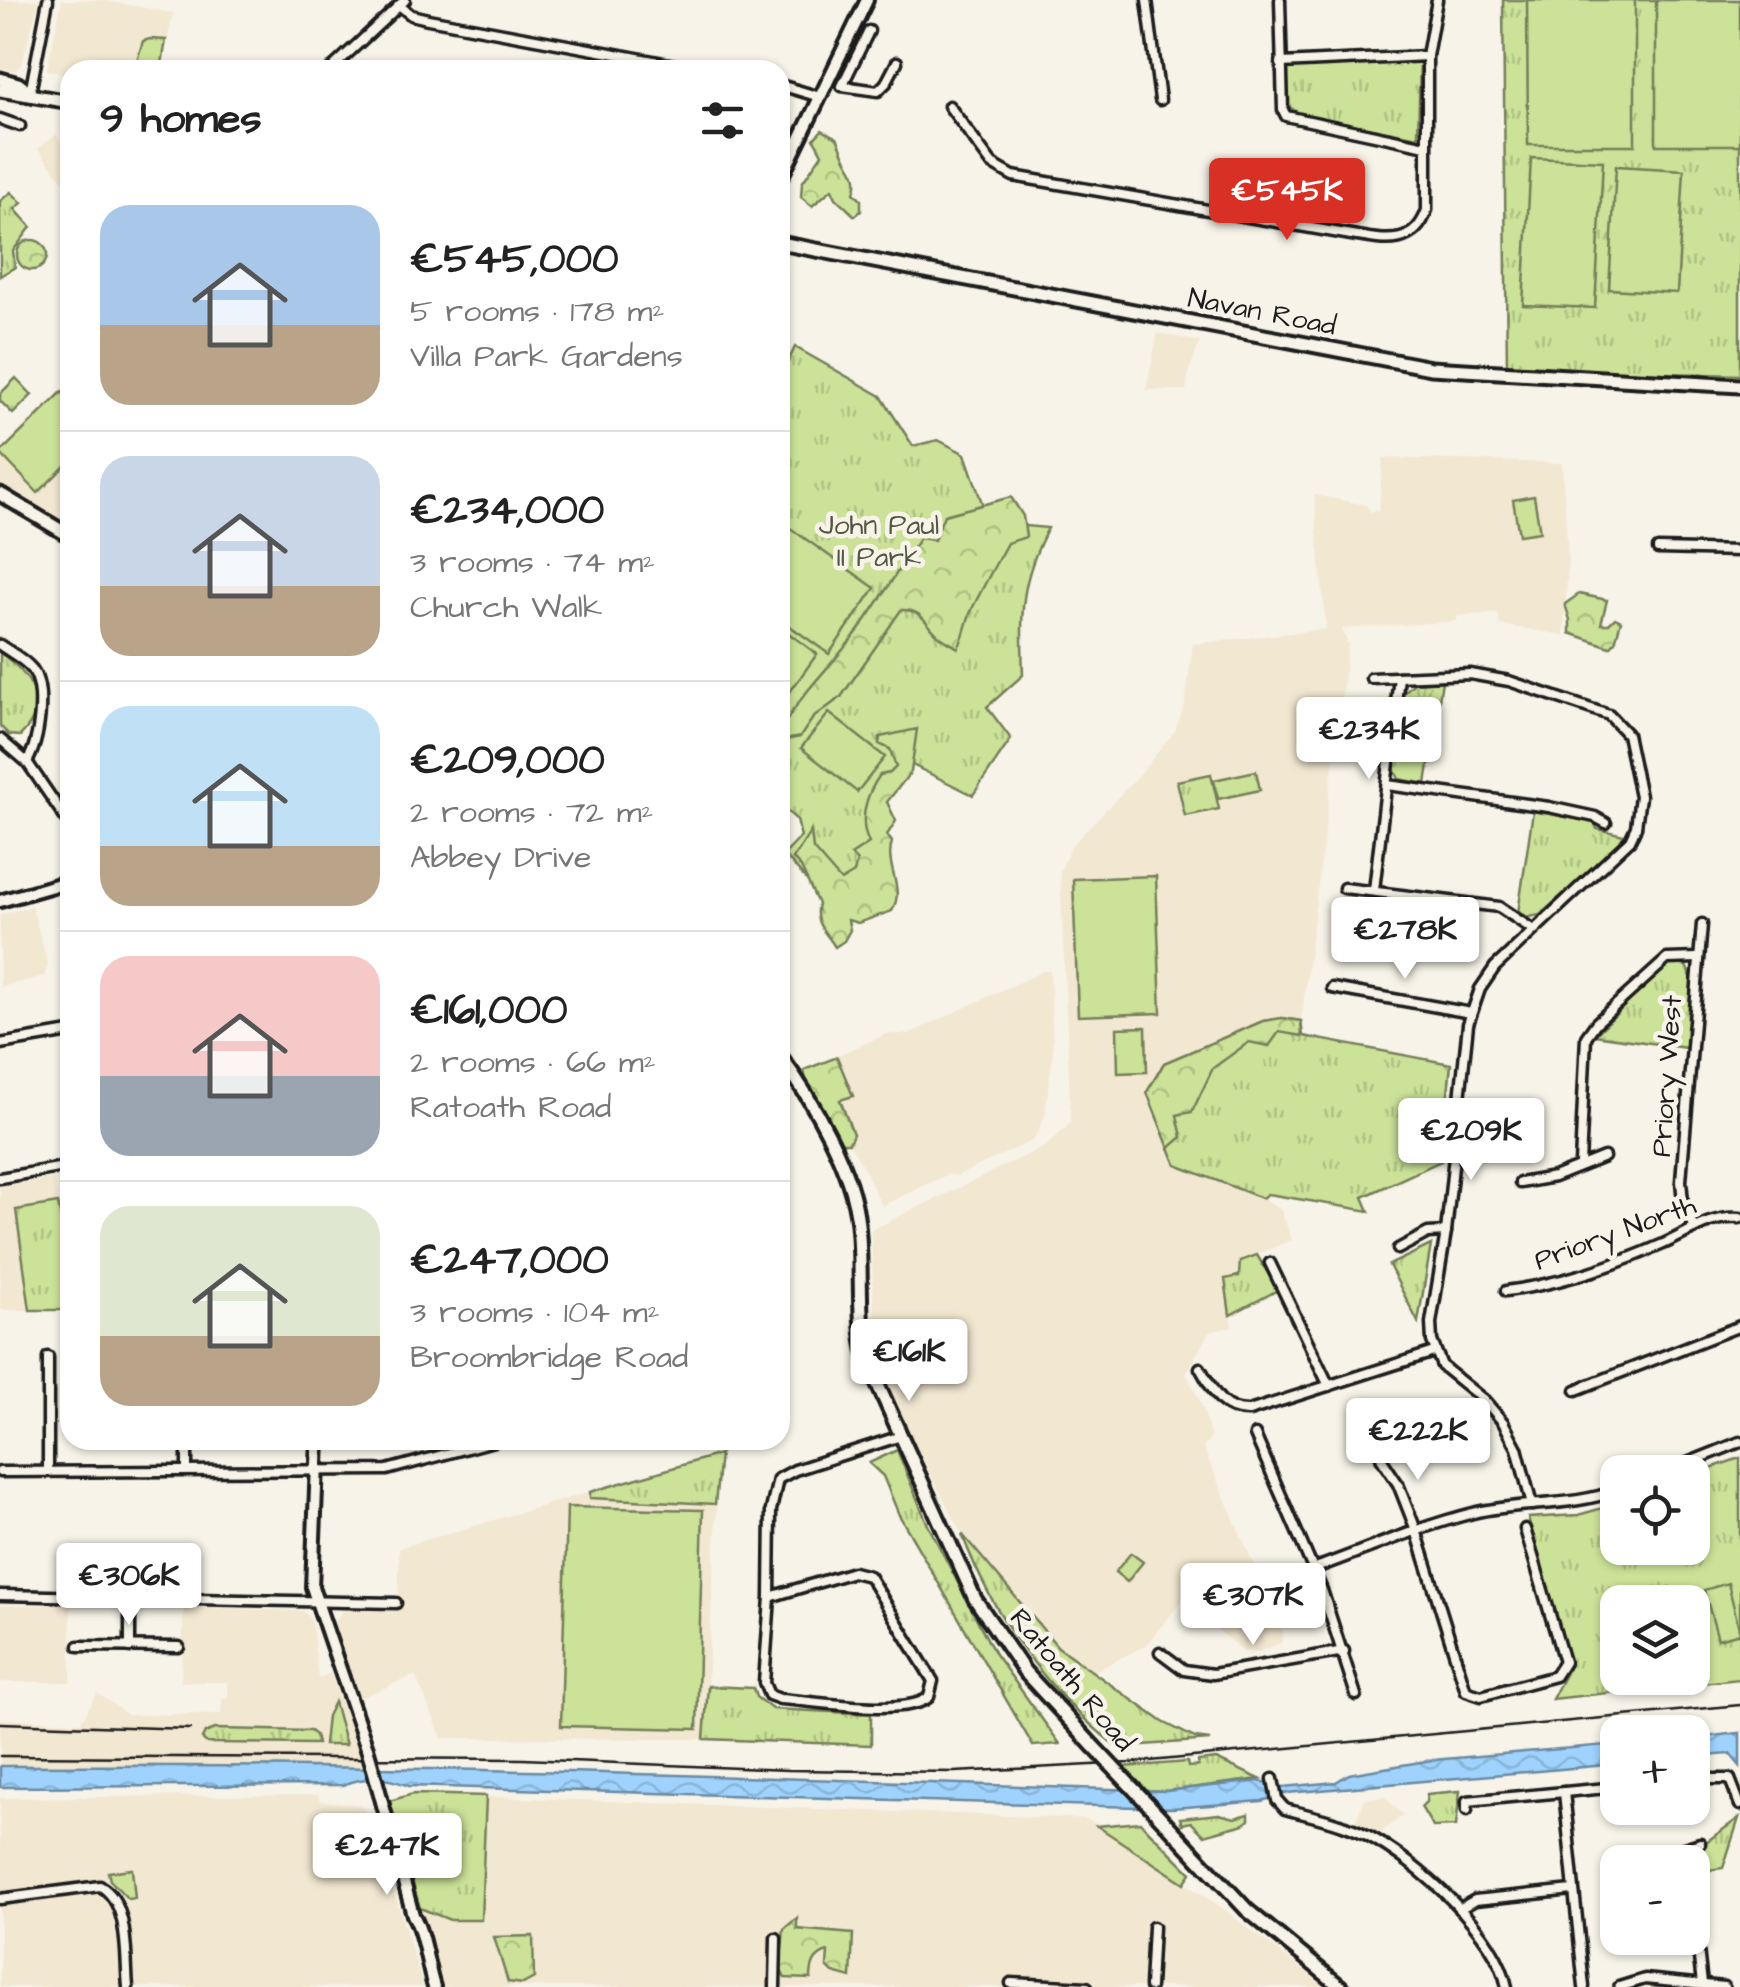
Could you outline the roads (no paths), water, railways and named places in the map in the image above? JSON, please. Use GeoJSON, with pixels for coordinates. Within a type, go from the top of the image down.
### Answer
{"type":"FeatureCollection","features":[{"type":"Feature","properties":{"kind":"main road"},"geometry":{"type":"LineString","coordinates":[[0,79],[18,84],[30,93]]}},
{"type":"Feature","properties":{"kind":"main road"},"geometry":{"type":"LineString","coordinates":[[0,90],[60,100]]}},
{"type":"Feature","properties":{"kind":"main road","name":"Navan Road"},"geometry":{"type":"LineString","coordinates":[[790,245],[1415,366],[1517,376],[1740,386]]}},
{"type":"Feature","properties":{"kind":"main road"},"geometry":{"type":"LineString","coordinates":[[0,494],[60,530]]}},
{"type":"Feature","properties":{"kind":"main road","name":"Ratoath Road"},"geometry":{"type":"LineString","coordinates":[[790,1072],[818,1117],[853,1197],[859,1233],[864,1344],[880,1390],[975,1598],[1025,1672],[1168,1826],[1248,1910],[1341,1987]]}},
{"type":"Feature","properties":{"kind":"street"},"geometry":{"type":"LineString","coordinates":[[30,93],[48,0]]}},
{"type":"Feature","properties":{"kind":"street"},"geometry":{"type":"LineString","coordinates":[[790,159],[866,0]]}},
{"type":"Feature","properties":{"kind":"street"},"geometry":{"type":"LineString","coordinates":[[1147,0],[1160,100]]}},
{"type":"Feature","properties":{"kind":"street"},"geometry":{"type":"LineString","coordinates":[[1280,0],[1282,110],[1286,116],[1426,146]]}},
{"type":"Feature","properties":{"kind":"street"},"geometry":{"type":"LineString","coordinates":[[949,106],[992,164],[1013,176],[1391,242],[1406,237],[1423,220],[1426,210],[1427,56],[1438,0]]}},
{"type":"Feature","properties":{"kind":"street"},"geometry":{"type":"LineString","coordinates":[[341,60],[402,3],[411,14],[428,18],[649,60]]}},
{"type":"Feature","properties":{"kind":"street"},"geometry":{"type":"LineString","coordinates":[[852,30],[867,34],[842,86],[878,91],[897,62]]}},
{"type":"Feature","properties":{"kind":"street"},"geometry":{"type":"LineString","coordinates":[[1280,63],[1427,56]]}},
{"type":"Feature","properties":{"kind":"street"},"geometry":{"type":"LineString","coordinates":[[790,88],[820,96]]}},
{"type":"Feature","properties":{"kind":"street"},"geometry":{"type":"LineString","coordinates":[[0,119],[20,126]]}},
{"type":"Feature","properties":{"kind":"street"},"geometry":{"type":"LineString","coordinates":[[1658,550],[1740,550]]}},
{"type":"Feature","properties":{"kind":"street"},"geometry":{"type":"LineString","coordinates":[[0,645],[28,665],[38,684],[38,729],[35,748],[27,762]]}},
{"type":"Feature","properties":{"kind":"street"},"geometry":{"type":"LineString","coordinates":[[1371,678],[1470,674],[1509,681],[1609,715],[1627,734],[1640,796],[1636,827],[1622,849],[1532,929],[1488,977],[1471,1013],[1446,1232],[1431,1323],[1434,1352],[1442,1366],[1484,1400],[1503,1422],[1517,1448],[1532,1505]]}},
{"type":"Feature","properties":{"kind":"street"},"geometry":{"type":"LineString","coordinates":[[1374,890],[1399,678]]}},
{"type":"Feature","properties":{"kind":"street"},"geometry":{"type":"LineString","coordinates":[[0,739],[27,762],[60,810]]}},
{"type":"Feature","properties":{"kind":"street"},"geometry":{"type":"LineString","coordinates":[[1388,785],[1549,808],[1595,817],[1606,823]]}},
{"type":"Feature","properties":{"kind":"street"},"geometry":{"type":"LineString","coordinates":[[0,901],[60,883]]}},
{"type":"Feature","properties":{"kind":"street"},"geometry":{"type":"LineString","coordinates":[[1344,888],[1499,907],[1532,929]]}},
{"type":"Feature","properties":{"kind":"street","name":"Priory West"},"geometry":{"type":"LineString","coordinates":[[1695,1228],[1683,1202],[1681,1181],[1702,924]]}},
{"type":"Feature","properties":{"kind":"street"},"geometry":{"type":"LineString","coordinates":[[1580,1164],[1584,1052],[1589,1033],[1667,959],[1698,958]]}},
{"type":"Feature","properties":{"kind":"street"},"geometry":{"type":"LineString","coordinates":[[1332,988],[1471,1013]]}},
{"type":"Feature","properties":{"kind":"street"},"geometry":{"type":"LineString","coordinates":[[0,1044],[60,1034]]}},
{"type":"Feature","properties":{"kind":"street"},"geometry":{"type":"LineString","coordinates":[[1520,1183],[1554,1177],[1604,1157]]}},
{"type":"Feature","properties":{"kind":"street"},"geometry":{"type":"LineString","coordinates":[[0,1178],[60,1168]]}},
{"type":"Feature","properties":{"kind":"street","name":"Priory North"},"geometry":{"type":"LineString","coordinates":[[1506,1290],[1573,1278],[1695,1228],[1728,1217],[1740,1218]]}},
{"type":"Feature","properties":{"kind":"street"},"geometry":{"type":"LineString","coordinates":[[1398,1249],[1428,1233],[1446,1232]]}},
{"type":"Feature","properties":{"kind":"street"},"geometry":{"type":"LineString","coordinates":[[1270,1263],[1329,1386]]}},
{"type":"Feature","properties":{"kind":"street"},"geometry":{"type":"LineString","coordinates":[[1576,1390],[1740,1326]]}},
{"type":"Feature","properties":{"kind":"street"},"geometry":{"type":"LineString","coordinates":[[1200,1368],[1224,1406],[1236,1412],[1434,1352]]}},
{"type":"Feature","properties":{"kind":"street"},"geometry":{"type":"LineString","coordinates":[[48,1357],[48,1471]]}},
{"type":"Feature","properties":{"kind":"street"},"geometry":{"type":"LineString","coordinates":[[1255,1435],[1313,1570],[1356,1695]]}},
{"type":"Feature","properties":{"kind":"street"},"geometry":{"type":"LineString","coordinates":[[770,1597],[852,1572],[869,1576],[933,1681],[930,1697],[916,1705],[884,1706],[780,1698],[769,1694],[764,1683],[771,1510],[778,1479],[794,1470],[901,1436]]}},
{"type":"Feature","properties":{"kind":"street"},"geometry":{"type":"LineString","coordinates":[[1708,1455],[1740,1442]]}},
{"type":"Feature","properties":{"kind":"street"},"geometry":{"type":"LineString","coordinates":[[187,1450],[187,1470]]}},
{"type":"Feature","properties":{"kind":"street"},"geometry":{"type":"LineString","coordinates":[[317,1450],[312,1572],[315,1600],[366,1745],[413,1914],[421,1928],[421,1943],[434,1987]]}},
{"type":"Feature","properties":{"kind":"street"},"geometry":{"type":"LineString","coordinates":[[0,1472],[387,1470],[459,1450]]}},
{"type":"Feature","properties":{"kind":"street"},"geometry":{"type":"LineString","coordinates":[[1380,1450],[1416,1530],[1466,1692],[1482,1696],[1554,1676],[1564,1662],[1526,1529]]}},
{"type":"Feature","properties":{"kind":"street"},"geometry":{"type":"LineString","coordinates":[[1313,1570],[1416,1530],[1474,1513],[1600,1496]]}},
{"type":"Feature","properties":{"kind":"street"},"geometry":{"type":"LineString","coordinates":[[0,1595],[396,1603]]}},
{"type":"Feature","properties":{"kind":"street"},"geometry":{"type":"LineString","coordinates":[[130,1597],[130,1647]]}},
{"type":"Feature","properties":{"kind":"street"},"geometry":{"type":"LineString","coordinates":[[79,1646],[180,1647]]}},
{"type":"Feature","properties":{"kind":"street"},"geometry":{"type":"LineString","coordinates":[[1160,1652],[1184,1670],[1212,1674],[1344,1651]]}},
{"type":"Feature","properties":{"kind":"street"},"geometry":{"type":"LineString","coordinates":[[1274,1779],[1277,1800],[1286,1809],[1362,1833],[1383,1844],[1459,1909],[1497,1958],[1507,1987]]}},
{"type":"Feature","properties":{"kind":"street"},"geometry":{"type":"LineString","coordinates":[[1710,1779],[1730,1779],[1740,1806]]}},
{"type":"Feature","properties":{"kind":"street"},"geometry":{"type":"LineString","coordinates":[[1466,1810],[1467,1801],[1600,1788]]}},
{"type":"Feature","properties":{"kind":"street"},"geometry":{"type":"LineString","coordinates":[[1564,1792],[1584,1987]]}},
{"type":"Feature","properties":{"kind":"street"},"geometry":{"type":"LineString","coordinates":[[1695,1845],[1700,1843]]}},
{"type":"Feature","properties":{"kind":"street"},"geometry":{"type":"LineString","coordinates":[[0,1899],[100,1886],[111,1892],[118,1903],[128,1987]]}},
{"type":"Feature","properties":{"kind":"street"},"geometry":{"type":"LineString","coordinates":[[1459,1909],[1475,1900],[1573,1890]]}},
{"type":"Feature","properties":{"kind":"street"},"geometry":{"type":"LineString","coordinates":[[1150,1987],[1152,1927]]}},
{"type":"Feature","properties":{"kind":"street"},"geometry":{"type":"LineString","coordinates":[[775,1987],[776,1938]]}},
{"type":"Feature","properties":{"kind":"street"},"geometry":{"type":"LineString","coordinates":[[1699,1955],[1702,1984]]}},
{"type":"Feature","properties":{"kind":"street"},"geometry":{"type":"LineString","coordinates":[[1619,1987],[1645,1979],[1724,1987]]}},
{"type":"Feature","properties":{"kind":"street"},"geometry":{"type":"LineString","coordinates":[[1012,1983],[1087,1987]]}},
{"type":"Feature","properties":{"kind":"water"},"geometry":{"type":"Polygon","coordinates":[[[1740,1733],[1740,1766],[1730,1754],[1710,1756],[1710,1736],[1740,1733]]]}},
{"type":"Feature","properties":{"kind":"water"},"geometry":{"type":"Polygon","coordinates":[[[1600,1746],[1600,1765],[1287,1793],[1262,1801],[1172,1808],[409,1786],[376,1778],[342,1785],[0,1787],[0,1766],[146,1766],[583,1772],[1166,1791],[1259,1781],[1283,1787],[1336,1782],[1349,1774],[1432,1760],[1600,1746]]]}},
{"type":"Feature","properties":{"kind":"tram line"},"geometry":{"type":"LineString","coordinates":[[0,1723],[190,1729]]}},
{"type":"Feature","properties":{"kind":"railway"},"geometry":{"type":"LineString","coordinates":[[0,1756],[523,1759],[788,1770],[954,1772],[1129,1763],[1740,1705]]}},
{"type":"Feature","properties":{"kind":"park label","name":"John Paul II Park"},"geometry":{"type":"Point","coordinates":[879,541]}}]}
